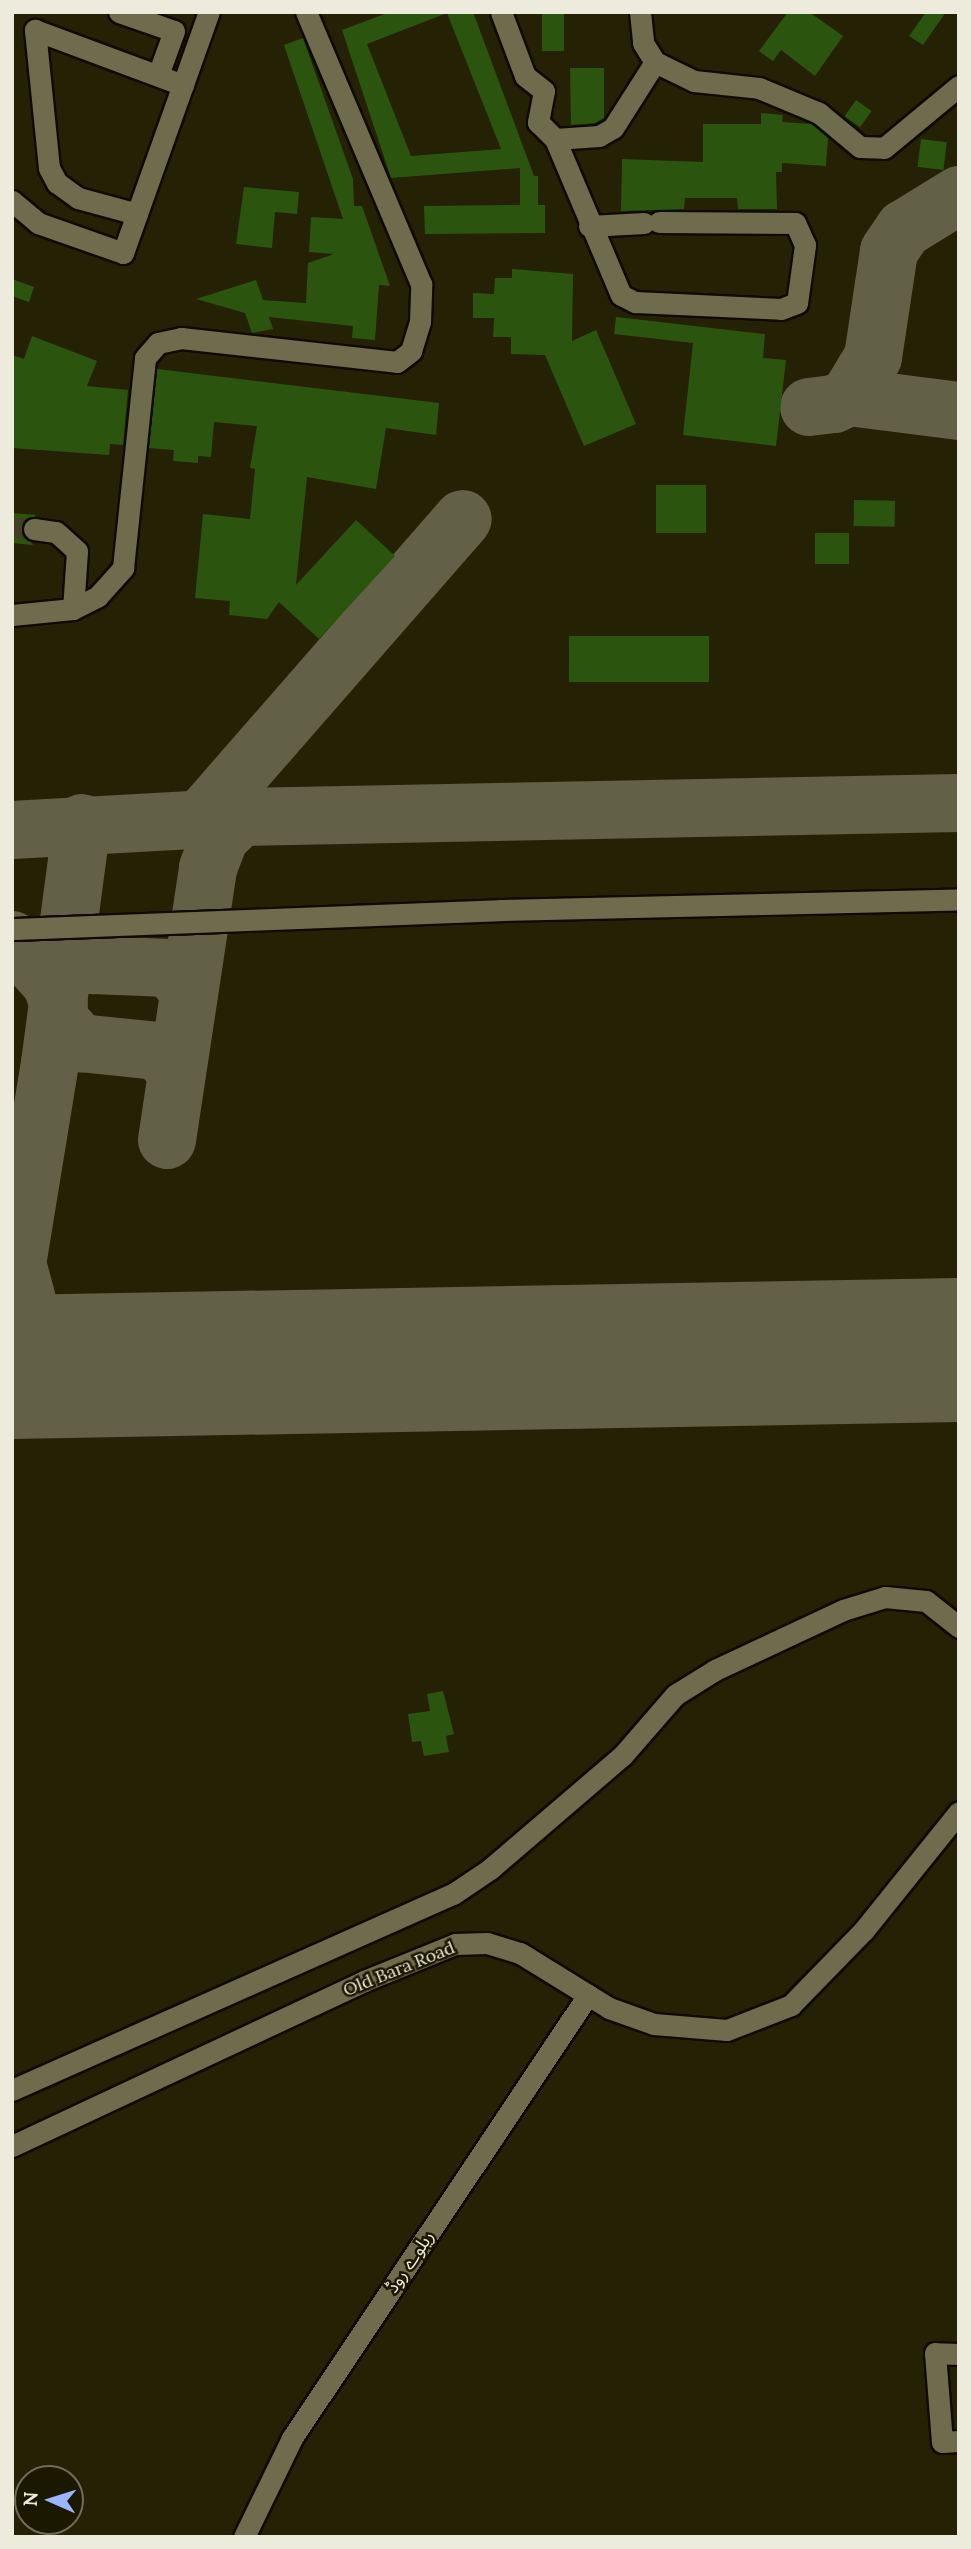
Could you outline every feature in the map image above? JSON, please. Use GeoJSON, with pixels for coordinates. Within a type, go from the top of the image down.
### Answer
{"type":"FeatureCollection","features":[{"type":"Feature","properties":{"kind":"street"},"geometry":{"type":"LineString","coordinates":[[119,12],[174,31],[158,75]]}},
{"type":"Feature","properties":{"kind":"street"},"geometry":{"type":"LineString","coordinates":[[12,201],[38,223],[123,253],[209,12]]}},
{"type":"Feature","properties":{"kind":"street"},"geometry":{"type":"LineString","coordinates":[[12,615],[73,609],[98,596],[123,568],[145,358],[158,343],[181,338],[397,362],[411,351],[420,322],[421,284],[306,12]]}},
{"type":"Feature","properties":{"kind":"street"},"geometry":{"type":"LineString","coordinates":[[501,12],[525,76],[544,91],[538,122],[555,139],[589,226],[617,289],[627,299],[780,309],[797,303],[805,245],[795,223],[771,219],[589,226]]}},
{"type":"Feature","properties":{"kind":"street"},"geometry":{"type":"LineString","coordinates":[[640,12],[643,43],[655,62],[694,81],[759,88],[819,113],[860,147],[884,148],[959,86]]}},
{"type":"Feature","properties":{"kind":"street"},"geometry":{"type":"LineString","coordinates":[[137,214],[78,198],[57,183],[50,168],[35,30],[183,85]]}},
{"type":"Feature","properties":{"kind":"street"},"geometry":{"type":"LineString","coordinates":[[555,139],[598,136],[613,128],[655,62]]}},
{"type":"Feature","properties":{"kind":"street"},"geometry":{"type":"LineString","coordinates":[[34,529],[56,532],[77,551],[73,609]]}},
{"type":"Feature","properties":{"kind":"street"},"geometry":{"type":"LineString","coordinates":[[12,929],[501,910],[959,900]]}},
{"type":"Feature","properties":{"kind":"street"},"geometry":{"type":"LineString","coordinates":[[12,2090],[453,1894],[490,1869],[623,1755],[675,1695],[715,1670],[843,1609],[885,1597],[926,1601],[959,1627]]}},
{"type":"Feature","properties":{"kind":"street","name":"Old Bara Road"},"geometry":{"type":"LineString","coordinates":[[12,2146],[365,1980],[455,1944],[487,1943],[520,1953],[588,1995],[654,2024],[727,2030],[791,2005],[864,1930],[959,1811]]}},
{"type":"Feature","properties":{"kind":"street","name":"ریلوے روڈ"},"geometry":{"type":"LineString","coordinates":[[244,2537],[292,2438],[588,1995]]}},
{"type":"Feature","properties":{"kind":"street"},"geometry":{"type":"LineString","coordinates":[[959,2354],[935,2353],[942,2442],[959,2441]]}},
{"type":"Feature","properties":{"kind":"building"},"geometry":{"type":"Polygon","coordinates":[[[390,12],[473,12],[534,176],[538,176],[538,205],[545,205],[545,233],[425,234],[424,206],[520,205],[520,168],[391,178],[342,30],[390,12]],[[447,13],[367,44],[411,156],[501,149],[447,13]]]}},
{"type":"Feature","properties":{"kind":"building"},"geometry":{"type":"Polygon","coordinates":[[[542,12],[564,12],[564,51],[542,51],[542,12]]]}},
{"type":"Feature","properties":{"kind":"building"},"geometry":{"type":"Polygon","coordinates":[[[788,12],[809,12],[843,36],[815,76],[781,50],[773,61],[759,51],[788,12]]]}},
{"type":"Feature","properties":{"kind":"building"},"geometry":{"type":"Polygon","coordinates":[[[926,12],[946,12],[923,45],[909,36],[926,12]]]}},
{"type":"Feature","properties":{"kind":"building"},"geometry":{"type":"Polygon","coordinates":[[[303,38],[353,179],[354,206],[362,206],[390,286],[379,285],[375,340],[352,338],[353,326],[269,317],[273,329],[252,333],[245,313],[196,299],[256,280],[263,300],[306,303],[308,263],[334,254],[309,252],[311,217],[343,219],[284,45],[303,38]]]}},
{"type":"Feature","properties":{"kind":"building"},"geometry":{"type":"Polygon","coordinates":[[[570,68],[604,68],[604,118],[595,123],[571,125],[570,68]]]}},
{"type":"Feature","properties":{"kind":"building"},"geometry":{"type":"Polygon","coordinates":[[[856,100],[872,111],[860,127],[845,116],[856,100]]]}},
{"type":"Feature","properties":{"kind":"building"},"geometry":{"type":"Polygon","coordinates":[[[761,113],[783,115],[782,122],[812,124],[828,138],[826,166],[782,163],[782,172],[776,172],[777,209],[738,209],[737,198],[685,198],[684,209],[621,211],[622,159],[703,162],[703,124],[761,124],[761,113]]]}},
{"type":"Feature","properties":{"kind":"building"},"geometry":{"type":"Polygon","coordinates":[[[921,139],[947,142],[943,170],[918,167],[921,139]]]}},
{"type":"Feature","properties":{"kind":"building"},"geometry":{"type":"Polygon","coordinates":[[[244,187],[299,192],[297,214],[275,212],[272,248],[236,244],[244,187]]]}},
{"type":"Feature","properties":{"kind":"building"},"geometry":{"type":"Polygon","coordinates":[[[512,269],[573,274],[572,341],[596,330],[636,424],[584,446],[545,355],[511,354],[511,337],[493,337],[494,318],[473,318],[473,293],[494,294],[495,278],[512,278],[512,269]]]}},
{"type":"Feature","properties":{"kind":"building"},"geometry":{"type":"Polygon","coordinates":[[[12,279],[34,287],[29,302],[12,296],[12,279]]]}},
{"type":"Feature","properties":{"kind":"building"},"geometry":{"type":"Polygon","coordinates":[[[616,317],[765,334],[763,358],[786,360],[776,446],[683,435],[693,343],[614,334],[616,317]]]}},
{"type":"Feature","properties":{"kind":"building"},"geometry":{"type":"Polygon","coordinates":[[[32,336],[97,361],[87,386],[128,390],[123,445],[110,444],[109,455],[12,448],[12,355],[24,359],[32,336]]]}},
{"type":"Feature","properties":{"kind":"building"},"geometry":{"type":"Polygon","coordinates":[[[157,369],[439,403],[436,435],[386,428],[376,489],[307,477],[296,585],[356,520],[395,556],[319,639],[279,602],[267,619],[229,615],[230,601],[195,598],[203,514],[250,519],[255,469],[250,468],[257,426],[214,422],[211,457],[198,456],[198,463],[173,461],[174,450],[149,448],[157,369]]]}},
{"type":"Feature","properties":{"kind":"building"},"geometry":{"type":"Polygon","coordinates":[[[656,485],[706,485],[706,533],[656,533],[656,485]]]}},
{"type":"Feature","properties":{"kind":"building"},"geometry":{"type":"Polygon","coordinates":[[[854,500],[895,501],[895,527],[854,526],[854,500]]]}},
{"type":"Feature","properties":{"kind":"building"},"geometry":{"type":"Polygon","coordinates":[[[12,513],[36,515],[21,528],[33,545],[12,543],[12,513]]]}},
{"type":"Feature","properties":{"kind":"building"},"geometry":{"type":"Polygon","coordinates":[[[815,533],[849,533],[849,564],[815,564],[815,533]]]}},
{"type":"Feature","properties":{"kind":"building"},"geometry":{"type":"Polygon","coordinates":[[[569,636],[709,636],[709,682],[569,682],[569,636]]]}},
{"type":"Feature","properties":{"kind":"building"},"geometry":{"type":"Polygon","coordinates":[[[443,1691],[454,1734],[446,1736],[449,1752],[424,1756],[421,1741],[412,1742],[408,1714],[430,1711],[427,1694],[443,1691]]]}},
{"type":"Feature","properties":{"kind":"taxiway"},"geometry":{"type":"LineString","coordinates":[[849,397],[873,357],[889,251],[904,229],[959,195]]}},
{"type":"Feature","properties":{"kind":"taxiway"},"geometry":{"type":"LineString","coordinates":[[809,407],[834,404],[849,397],[959,411]]}},
{"type":"Feature","properties":{"kind":"taxiway"},"geometry":{"type":"LineString","coordinates":[[201,819],[463,519]]}},
{"type":"Feature","properties":{"kind":"taxiway"},"geometry":{"type":"LineString","coordinates":[[12,830],[241,817],[959,803]]}},
{"type":"Feature","properties":{"kind":"taxiway"},"geometry":{"type":"LineString","coordinates":[[167,1140],[208,868],[220,837],[241,817]]}},
{"type":"Feature","properties":{"kind":"taxiway"},"geometry":{"type":"LineString","coordinates":[[12,1295],[50,1063],[82,823]]}},
{"type":"Feature","properties":{"kind":"taxiway"},"geometry":{"type":"LineString","coordinates":[[67,939],[93,965],[169,968],[189,990]]}},
{"type":"Feature","properties":{"kind":"taxiway"},"geometry":{"type":"LineString","coordinates":[[12,940],[51,983],[59,1005]]}},
{"type":"Feature","properties":{"kind":"taxiway"},"geometry":{"type":"LineString","coordinates":[[57,1017],[80,1043],[157,1051],[177,1071]]}},
{"type":"Feature","properties":{"kind":"taxiway"},"geometry":{"type":"LineString","coordinates":[[19,1270],[39,1345],[53,1367]]}},
{"type":"Feature","properties":{"kind":"runway"},"geometry":{"type":"LineString","coordinates":[[12,1367],[959,1350]]}},
{"type":"Feature","properties":{"kind":"tunnel"},"geometry":{"type":"LineString","coordinates":[[12,527],[34,529]]}}]}
